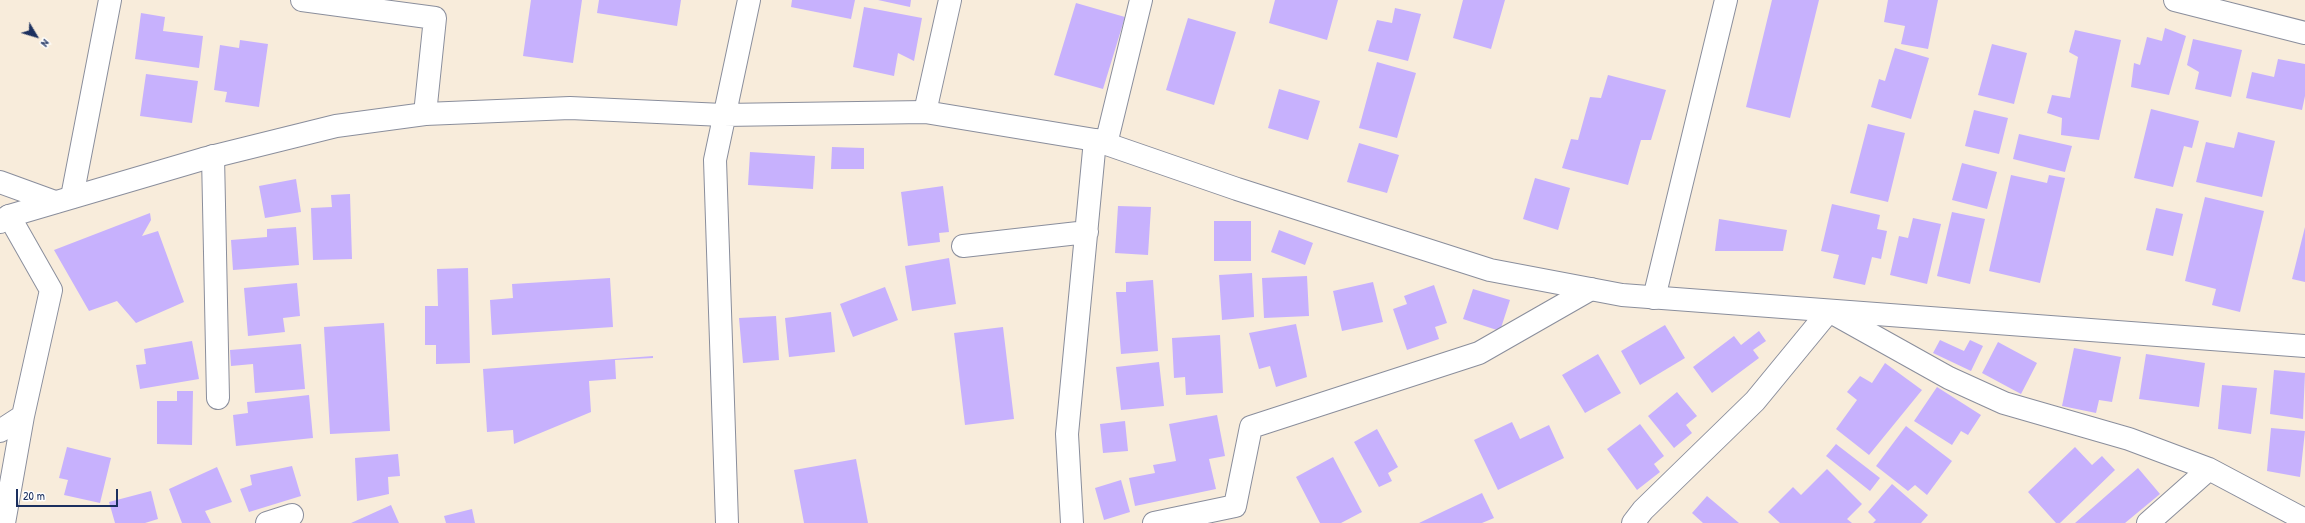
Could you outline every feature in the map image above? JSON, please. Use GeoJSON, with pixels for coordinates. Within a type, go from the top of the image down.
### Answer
{"type":"FeatureCollection","features":[{"type":"Feature","properties":{"kind":"street"},"geometry":{"type":"LineString","coordinates":[[64,200],[110,0]]}},
{"type":"Feature","properties":{"kind":"street"},"geometry":{"type":"LineString","coordinates":[[302,0],[435,18],[425,114]]}},
{"type":"Feature","properties":{"kind":"street"},"geometry":{"type":"LineString","coordinates":[[727,523],[715,160],[723,114],[749,0]]}},
{"type":"Feature","properties":{"kind":"street"},"geometry":{"type":"LineString","coordinates":[[924,112],[950,0]]}},
{"type":"Feature","properties":{"kind":"street"},"geometry":{"type":"LineString","coordinates":[[1072,523],[1067,434],[1086,232],[1101,142],[1141,0]]}},
{"type":"Feature","properties":{"kind":"street"},"geometry":{"type":"LineString","coordinates":[[1654,298],[1726,0]]}},
{"type":"Feature","properties":{"kind":"street"},"geometry":{"type":"LineString","coordinates":[[2175,0],[2305,33]]}},
{"type":"Feature","properties":{"kind":"street"},"geometry":{"type":"LineString","coordinates":[[4,523],[23,416],[51,290],[5,219],[213,156],[336,126],[425,114],[570,108],[723,114],[924,112],[1101,142],[1237,189],[1490,270],[1622,295],[2305,346]]}},
{"type":"Feature","properties":{"kind":"street"},"geometry":{"type":"LineString","coordinates":[[213,156],[218,398]]}},
{"type":"Feature","properties":{"kind":"street"},"geometry":{"type":"LineString","coordinates":[[0,182],[64,200]]}},
{"type":"Feature","properties":{"kind":"street"},"geometry":{"type":"LineString","coordinates":[[963,246],[1086,232]]}},
{"type":"Feature","properties":{"kind":"street"},"geometry":{"type":"LineString","coordinates":[[1154,523],[1235,506],[1251,427],[1479,353],[1591,289]]}},
{"type":"Feature","properties":{"kind":"street"},"geometry":{"type":"LineString","coordinates":[[1829,311],[1949,378],[2004,403],[2129,439],[2209,469],[2305,520]]}},
{"type":"Feature","properties":{"kind":"street"},"geometry":{"type":"LineString","coordinates":[[1634,523],[1643,510],[1755,401],[1829,311]]}},
{"type":"Feature","properties":{"kind":"street"},"geometry":{"type":"LineString","coordinates":[[0,431],[23,416]]}},
{"type":"Feature","properties":{"kind":"street"},"geometry":{"type":"LineString","coordinates":[[2148,523],[2209,469]]}},
{"type":"Feature","properties":{"kind":"street"},"geometry":{"type":"LineString","coordinates":[[267,523],[292,515]]}},
{"type":"Feature","properties":{"kind":"building"},"geometry":{"type":"Polygon","coordinates":[[[531,0],[582,0],[573,63],[523,56],[531,0]]]}},
{"type":"Feature","properties":{"kind":"building"},"geometry":{"type":"Polygon","coordinates":[[[599,0],[681,0],[677,26],[597,13],[599,0]]]}},
{"type":"Feature","properties":{"kind":"building"},"geometry":{"type":"Polygon","coordinates":[[[792,0],[855,0],[851,19],[791,7],[792,0]]]}},
{"type":"Feature","properties":{"kind":"building"},"geometry":{"type":"Polygon","coordinates":[[[878,0],[911,0],[910,7],[878,0]]]}},
{"type":"Feature","properties":{"kind":"building"},"geometry":{"type":"Polygon","coordinates":[[[1275,0],[1338,0],[1327,40],[1269,23],[1275,0]]]}},
{"type":"Feature","properties":{"kind":"building"},"geometry":{"type":"Polygon","coordinates":[[[1463,0],[1505,0],[1491,49],[1453,38],[1463,0]]]}},
{"type":"Feature","properties":{"kind":"building"},"geometry":{"type":"Polygon","coordinates":[[[1772,0],[1819,0],[1790,118],[1746,107],[1772,0]]]}},
{"type":"Feature","properties":{"kind":"building"},"geometry":{"type":"Polygon","coordinates":[[[1888,0],[1938,0],[1928,49],[1901,44],[1905,26],[1884,22],[1888,0]]]}},
{"type":"Feature","properties":{"kind":"building"},"geometry":{"type":"Polygon","coordinates":[[[1076,3],[1125,17],[1103,89],[1054,75],[1076,3]]]}},
{"type":"Feature","properties":{"kind":"building"},"geometry":{"type":"Polygon","coordinates":[[[864,7],[922,18],[914,61],[898,53],[894,76],[853,67],[864,7]]]}},
{"type":"Feature","properties":{"kind":"building"},"geometry":{"type":"Polygon","coordinates":[[[1395,8],[1421,14],[1408,61],[1368,51],[1377,20],[1392,23],[1395,8]]]}},
{"type":"Feature","properties":{"kind":"building"},"geometry":{"type":"Polygon","coordinates":[[[141,13],[165,17],[163,31],[203,36],[199,68],[135,59],[141,13]]]}},
{"type":"Feature","properties":{"kind":"building"},"geometry":{"type":"Polygon","coordinates":[[[1188,18],[1236,32],[1214,105],[1166,90],[1188,18]]]}},
{"type":"Feature","properties":{"kind":"building"},"geometry":{"type":"Polygon","coordinates":[[[2165,28],[2186,36],[2169,95],[2131,87],[2134,63],[2140,65],[2147,37],[2162,41],[2165,28]]]}},
{"type":"Feature","properties":{"kind":"building"},"geometry":{"type":"Polygon","coordinates":[[[2075,30],[2121,40],[2099,140],[2061,135],[2062,118],[2047,113],[2052,95],[2070,98],[2078,57],[2069,52],[2075,30]]]}},
{"type":"Feature","properties":{"kind":"building"},"geometry":{"type":"Polygon","coordinates":[[[2193,39],[2242,50],[2231,97],[2195,89],[2199,72],[2187,65],[2193,39]]]}},
{"type":"Feature","properties":{"kind":"building"},"geometry":{"type":"Polygon","coordinates":[[[240,40],[268,44],[259,107],[225,102],[227,92],[214,90],[220,45],[239,48],[240,40]]]}},
{"type":"Feature","properties":{"kind":"building"},"geometry":{"type":"Polygon","coordinates":[[[1992,44],[2027,53],[2014,104],[1978,95],[1992,44]]]}},
{"type":"Feature","properties":{"kind":"building"},"geometry":{"type":"Polygon","coordinates":[[[1895,48],[1929,58],[1911,119],[1871,107],[1879,79],[1885,81],[1895,48]]]}},
{"type":"Feature","properties":{"kind":"building"},"geometry":{"type":"Polygon","coordinates":[[[2278,59],[2305,64],[2305,96],[2302,110],[2246,98],[2252,72],[2274,77],[2278,59]]]}},
{"type":"Feature","properties":{"kind":"building"},"geometry":{"type":"Polygon","coordinates":[[[1377,62],[1416,73],[1397,138],[1359,128],[1377,62]]]}},
{"type":"Feature","properties":{"kind":"building"},"geometry":{"type":"Polygon","coordinates":[[[146,74],[198,81],[192,123],[140,116],[146,74]]]}},
{"type":"Feature","properties":{"kind":"building"},"geometry":{"type":"Polygon","coordinates":[[[1608,75],[1666,90],[1651,140],[1641,140],[1628,185],[1562,168],[1571,139],[1578,140],[1590,97],[1601,98],[1608,75]]]}},
{"type":"Feature","properties":{"kind":"building"},"geometry":{"type":"Polygon","coordinates":[[[1279,89],[1320,101],[1308,140],[1268,128],[1279,89]]]}},
{"type":"Feature","properties":{"kind":"building"},"geometry":{"type":"Polygon","coordinates":[[[2151,109],[2199,121],[2192,148],[2184,146],[2173,187],[2134,178],[2151,109]]]}},
{"type":"Feature","properties":{"kind":"building"},"geometry":{"type":"Polygon","coordinates":[[[1974,110],[2008,118],[1999,154],[1965,146],[1974,110]]]}},
{"type":"Feature","properties":{"kind":"building"},"geometry":{"type":"Polygon","coordinates":[[[1868,124],[1905,133],[1888,202],[1850,193],[1868,124]]]}},
{"type":"Feature","properties":{"kind":"building"},"geometry":{"type":"Polygon","coordinates":[[[2238,132],[2275,141],[2262,197],[2196,182],[2206,142],[2234,148],[2238,132]]]}},
{"type":"Feature","properties":{"kind":"building"},"geometry":{"type":"Polygon","coordinates":[[[2019,134],[2072,146],[2065,172],[2013,159],[2019,134]]]}},
{"type":"Feature","properties":{"kind":"building"},"geometry":{"type":"Polygon","coordinates":[[[1359,143],[1399,155],[1387,193],[1347,182],[1359,143]]]}},
{"type":"Feature","properties":{"kind":"building"},"geometry":{"type":"Polygon","coordinates":[[[832,147],[864,148],[864,169],[831,169],[832,147]]]}},
{"type":"Feature","properties":{"kind":"building"},"geometry":{"type":"Polygon","coordinates":[[[750,152],[815,156],[813,189],[748,185],[750,152]]]}},
{"type":"Feature","properties":{"kind":"building"},"geometry":{"type":"Polygon","coordinates":[[[1962,163],[1997,172],[1987,209],[1952,200],[1962,163]]]}},
{"type":"Feature","properties":{"kind":"building"},"geometry":{"type":"Polygon","coordinates":[[[2011,175],[2047,183],[2049,175],[2065,178],[2040,283],[1989,271],[2011,175]]]}},
{"type":"Feature","properties":{"kind":"building"},"geometry":{"type":"Polygon","coordinates":[[[1535,178],[1570,188],[1558,230],[1523,219],[1535,178]]]}},
{"type":"Feature","properties":{"kind":"building"},"geometry":{"type":"Polygon","coordinates":[[[296,179],[301,212],[265,218],[259,186],[296,179]]]}},
{"type":"Feature","properties":{"kind":"building"},"geometry":{"type":"Polygon","coordinates":[[[943,186],[949,232],[939,233],[940,242],[908,246],[901,192],[943,186]]]}},
{"type":"Feature","properties":{"kind":"building"},"geometry":{"type":"Polygon","coordinates":[[[350,194],[352,259],[313,260],[311,208],[332,207],[331,195],[350,194]]]}},
{"type":"Feature","properties":{"kind":"building"},"geometry":{"type":"Polygon","coordinates":[[[2205,197],[2264,211],[2240,312],[2212,305],[2216,289],[2185,281],[2205,197]]]}},
{"type":"Feature","properties":{"kind":"building"},"geometry":{"type":"Polygon","coordinates":[[[1832,204],[1880,215],[1877,229],[1887,231],[1881,259],[1872,257],[1865,285],[1833,278],[1839,255],[1821,251],[1832,204]]]}},
{"type":"Feature","properties":{"kind":"building"},"geometry":{"type":"Polygon","coordinates":[[[1118,206],[1151,207],[1148,255],[1115,253],[1118,206]]]}},
{"type":"Feature","properties":{"kind":"building"},"geometry":{"type":"Polygon","coordinates":[[[2156,208],[2183,214],[2173,256],[2146,250],[2156,208]]]}},
{"type":"Feature","properties":{"kind":"building"},"geometry":{"type":"Polygon","coordinates":[[[1952,212],[1985,219],[1970,284],[1937,276],[1952,212]]]}},
{"type":"Feature","properties":{"kind":"building"},"geometry":{"type":"Polygon","coordinates":[[[150,213],[151,220],[142,236],[158,231],[184,302],[136,323],[117,301],[89,311],[54,250],[150,213]]]}},
{"type":"Feature","properties":{"kind":"building"},"geometry":{"type":"Polygon","coordinates":[[[1913,218],[1941,224],[1927,284],[1890,275],[1899,236],[1908,238],[1913,218]]]}},
{"type":"Feature","properties":{"kind":"building"},"geometry":{"type":"Polygon","coordinates":[[[1719,219],[1787,230],[1783,251],[1715,251],[1719,219]]]}},
{"type":"Feature","properties":{"kind":"building"},"geometry":{"type":"Polygon","coordinates":[[[1214,221],[1251,221],[1251,261],[1214,261],[1214,221]]]}},
{"type":"Feature","properties":{"kind":"building"},"geometry":{"type":"Polygon","coordinates":[[[296,227],[299,265],[233,270],[231,240],[267,237],[267,229],[296,227]]]}},
{"type":"Feature","properties":{"kind":"building"},"geometry":{"type":"Polygon","coordinates":[[[2305,227],[2305,282],[2292,279],[2305,227]]]}},
{"type":"Feature","properties":{"kind":"building"},"geometry":{"type":"Polygon","coordinates":[[[1279,230],[1313,243],[1305,265],[1271,252],[1279,230]]]}},
{"type":"Feature","properties":{"kind":"building"},"geometry":{"type":"Polygon","coordinates":[[[949,258],[956,304],[912,311],[905,266],[949,258]]]}},
{"type":"Feature","properties":{"kind":"building"},"geometry":{"type":"Polygon","coordinates":[[[468,268],[470,363],[436,364],[436,345],[425,345],[425,306],[438,306],[437,269],[468,268]]]}},
{"type":"Feature","properties":{"kind":"building"},"geometry":{"type":"Polygon","coordinates":[[[1252,273],[1254,317],[1222,320],[1219,275],[1252,273]]]}},
{"type":"Feature","properties":{"kind":"building"},"geometry":{"type":"Polygon","coordinates":[[[1307,276],[1309,316],[1264,318],[1262,278],[1307,276]]]}},
{"type":"Feature","properties":{"kind":"building"},"geometry":{"type":"Polygon","coordinates":[[[610,278],[613,327],[492,335],[490,300],[513,298],[512,284],[610,278]]]}},
{"type":"Feature","properties":{"kind":"building"},"geometry":{"type":"Polygon","coordinates":[[[1153,280],[1158,351],[1121,354],[1116,292],[1126,292],[1126,282],[1153,280]]]}},
{"type":"Feature","properties":{"kind":"building"},"geometry":{"type":"Polygon","coordinates":[[[1373,282],[1383,322],[1342,331],[1333,291],[1373,282]]]}},
{"type":"Feature","properties":{"kind":"building"},"geometry":{"type":"Polygon","coordinates":[[[297,283],[300,316],[283,318],[285,332],[248,336],[244,288],[297,283]]]}},
{"type":"Feature","properties":{"kind":"building"},"geometry":{"type":"Polygon","coordinates":[[[1434,285],[1447,323],[1435,327],[1439,339],[1407,350],[1393,309],[1407,304],[1404,296],[1434,285]]]}},
{"type":"Feature","properties":{"kind":"building"},"geometry":{"type":"Polygon","coordinates":[[[885,287],[898,320],[853,337],[840,304],[885,287]]]}},
{"type":"Feature","properties":{"kind":"building"},"geometry":{"type":"Polygon","coordinates":[[[1473,289],[1510,300],[1500,331],[1463,319],[1473,289]]]}},
{"type":"Feature","properties":{"kind":"building"},"geometry":{"type":"Polygon","coordinates":[[[831,312],[835,352],[789,357],[785,318],[831,312]]]}},
{"type":"Feature","properties":{"kind":"building"},"geometry":{"type":"Polygon","coordinates":[[[776,316],[779,360],[743,363],[739,318],[776,316]]]}},
{"type":"Feature","properties":{"kind":"building"},"geometry":{"type":"Polygon","coordinates":[[[384,323],[390,431],[330,434],[324,327],[384,323]]]}},
{"type":"Feature","properties":{"kind":"building"},"geometry":{"type":"Polygon","coordinates":[[[1296,324],[1307,377],[1276,387],[1270,366],[1259,369],[1249,333],[1296,324]]]}},
{"type":"Feature","properties":{"kind":"building"},"geometry":{"type":"Polygon","coordinates":[[[1665,325],[1685,358],[1640,385],[1621,351],[1665,325]]]}},
{"type":"Feature","properties":{"kind":"building"},"geometry":{"type":"Polygon","coordinates":[[[1003,327],[1014,419],[965,425],[954,333],[1003,327]]]}},
{"type":"Feature","properties":{"kind":"building"},"geometry":{"type":"Polygon","coordinates":[[[1759,331],[1766,341],[1753,350],[1759,358],[1712,393],[1693,367],[1734,336],[1741,345],[1759,331]]]}},
{"type":"Feature","properties":{"kind":"building"},"geometry":{"type":"Polygon","coordinates":[[[1220,335],[1223,393],[1186,395],[1185,377],[1174,378],[1172,338],[1220,335]]]}},
{"type":"Feature","properties":{"kind":"building"},"geometry":{"type":"Polygon","coordinates":[[[1940,340],[1964,351],[1970,340],[1983,346],[1971,371],[1933,353],[1940,340]]]}},
{"type":"Feature","properties":{"kind":"building"},"geometry":{"type":"Polygon","coordinates":[[[192,341],[199,379],[140,389],[136,365],[146,364],[144,349],[192,341]]]}},
{"type":"Feature","properties":{"kind":"building"},"geometry":{"type":"Polygon","coordinates":[[[1998,342],[2037,363],[2021,394],[1982,373],[1998,342]]]}},
{"type":"Feature","properties":{"kind":"building"},"geometry":{"type":"Polygon","coordinates":[[[301,344],[305,389],[255,393],[253,364],[231,366],[230,350],[301,344]]]}},
{"type":"Feature","properties":{"kind":"building"},"geometry":{"type":"Polygon","coordinates":[[[2074,348],[2121,357],[2112,402],[2099,400],[2096,413],[2062,406],[2074,348]]]}},
{"type":"Feature","properties":{"kind":"building"},"geometry":{"type":"Polygon","coordinates":[[[1598,354],[1621,393],[1585,413],[1562,375],[1598,354]]]}},
{"type":"Feature","properties":{"kind":"building"},"geometry":{"type":"Polygon","coordinates":[[[2146,354],[2205,363],[2199,407],[2139,399],[2146,354]]]}},
{"type":"Feature","properties":{"kind":"building"},"geometry":{"type":"Polygon","coordinates":[[[653,356],[653,358],[615,360],[616,379],[589,381],[591,412],[514,444],[513,430],[487,432],[483,369],[653,356]]]}},
{"type":"Feature","properties":{"kind":"building"},"geometry":{"type":"Polygon","coordinates":[[[1159,362],[1164,406],[1121,410],[1116,367],[1159,362]]]}},
{"type":"Feature","properties":{"kind":"building"},"geometry":{"type":"Polygon","coordinates":[[[1885,363],[1922,390],[1869,455],[1836,429],[1857,400],[1847,392],[1860,376],[1872,383],[1885,363]]]}},
{"type":"Feature","properties":{"kind":"building"},"geometry":{"type":"Polygon","coordinates":[[[2274,370],[2305,373],[2303,419],[2270,414],[2274,370]]]}},
{"type":"Feature","properties":{"kind":"building"},"geometry":{"type":"Polygon","coordinates":[[[2222,385],[2257,388],[2251,434],[2218,429],[2222,385]]]}},
{"type":"Feature","properties":{"kind":"building"},"geometry":{"type":"Polygon","coordinates":[[[1937,387],[1981,415],[1968,435],[1961,431],[1952,445],[1914,421],[1937,387]]]}},
{"type":"Feature","properties":{"kind":"building"},"geometry":{"type":"Polygon","coordinates":[[[177,391],[193,391],[192,445],[157,444],[157,401],[177,401],[177,391]]]}},
{"type":"Feature","properties":{"kind":"building"},"geometry":{"type":"Polygon","coordinates":[[[1677,392],[1697,416],[1686,425],[1692,433],[1674,448],[1648,416],[1677,392]]]}},
{"type":"Feature","properties":{"kind":"building"},"geometry":{"type":"Polygon","coordinates":[[[309,395],[313,438],[236,446],[233,415],[248,413],[247,402],[309,395]]]}},
{"type":"Feature","properties":{"kind":"building"},"geometry":{"type":"Polygon","coordinates":[[[1217,415],[1225,456],[1209,459],[1216,489],[1135,506],[1129,478],[1155,473],[1153,465],[1176,461],[1169,424],[1217,415]]]}},
{"type":"Feature","properties":{"kind":"building"},"geometry":{"type":"Polygon","coordinates":[[[1125,421],[1128,451],[1103,453],[1100,424],[1125,421]]]}},
{"type":"Feature","properties":{"kind":"building"},"geometry":{"type":"Polygon","coordinates":[[[1512,422],[1520,439],[1549,425],[1564,458],[1498,490],[1474,440],[1512,422]]]}},
{"type":"Feature","properties":{"kind":"building"},"geometry":{"type":"Polygon","coordinates":[[[1640,424],[1664,456],[1654,464],[1660,472],[1637,490],[1607,449],[1640,424]]]}},
{"type":"Feature","properties":{"kind":"building"},"geometry":{"type":"Polygon","coordinates":[[[1906,426],[1952,461],[1927,495],[1915,485],[1908,491],[1876,466],[1906,426]]]}},
{"type":"Feature","properties":{"kind":"building"},"geometry":{"type":"Polygon","coordinates":[[[2271,428],[2305,431],[2300,477],[2267,471],[2271,428]]]}},
{"type":"Feature","properties":{"kind":"building"},"geometry":{"type":"Polygon","coordinates":[[[1377,429],[1398,467],[1388,473],[1392,481],[1379,487],[1354,442],[1377,429]]]}},
{"type":"Feature","properties":{"kind":"building"},"geometry":{"type":"Polygon","coordinates":[[[1836,444],[1880,478],[1870,491],[1826,456],[1836,444]]]}},
{"type":"Feature","properties":{"kind":"building"},"geometry":{"type":"Polygon","coordinates":[[[67,447],[111,458],[100,503],[64,495],[68,480],[59,478],[67,447]]]}},
{"type":"Feature","properties":{"kind":"building"},"geometry":{"type":"Polygon","coordinates":[[[2075,447],[2092,465],[2102,456],[2115,470],[2060,523],[2056,523],[2028,492],[2075,447]]]}},
{"type":"Feature","properties":{"kind":"building"},"geometry":{"type":"Polygon","coordinates":[[[398,454],[400,476],[388,477],[389,494],[357,501],[355,458],[398,454]]]}},
{"type":"Feature","properties":{"kind":"building"},"geometry":{"type":"Polygon","coordinates":[[[1333,457],[1362,512],[1341,523],[1320,523],[1296,477],[1333,457]]]}},
{"type":"Feature","properties":{"kind":"building"},"geometry":{"type":"Polygon","coordinates":[[[856,459],[868,523],[804,523],[794,470],[856,459]]]}},
{"type":"Feature","properties":{"kind":"building"},"geometry":{"type":"Polygon","coordinates":[[[292,466],[301,496],[249,512],[240,489],[252,485],[250,475],[292,466]]]}},
{"type":"Feature","properties":{"kind":"building"},"geometry":{"type":"Polygon","coordinates":[[[217,467],[232,502],[205,511],[211,523],[182,523],[169,489],[217,467]]]}},
{"type":"Feature","properties":{"kind":"building"},"geometry":{"type":"Polygon","coordinates":[[[2138,468],[2160,494],[2125,523],[2075,523],[2138,468]]]}},
{"type":"Feature","properties":{"kind":"building"},"geometry":{"type":"Polygon","coordinates":[[[1827,469],[1862,504],[1847,519],[1852,523],[1780,523],[1768,512],[1793,487],[1801,495],[1827,469]]]}},
{"type":"Feature","properties":{"kind":"building"},"geometry":{"type":"Polygon","coordinates":[[[1121,480],[1130,512],[1104,520],[1095,488],[1121,480]]]}},
{"type":"Feature","properties":{"kind":"building"},"geometry":{"type":"Polygon","coordinates":[[[1892,484],[1928,515],[1921,523],[1873,523],[1876,520],[1868,512],[1892,484]]]}},
{"type":"Feature","properties":{"kind":"building"},"geometry":{"type":"Polygon","coordinates":[[[151,491],[158,519],[145,523],[115,523],[109,502],[151,491]]]}},
{"type":"Feature","properties":{"kind":"building"},"geometry":{"type":"Polygon","coordinates":[[[1482,493],[1494,518],[1482,523],[1419,523],[1482,493]]]}},
{"type":"Feature","properties":{"kind":"building"},"geometry":{"type":"Polygon","coordinates":[[[1707,496],[1739,523],[1703,523],[1692,513],[1707,496]]]}},
{"type":"Feature","properties":{"kind":"building"},"geometry":{"type":"Polygon","coordinates":[[[391,505],[399,523],[351,523],[391,505]]]}},
{"type":"Feature","properties":{"kind":"building"},"geometry":{"type":"Polygon","coordinates":[[[472,509],[475,523],[446,523],[444,516],[472,509]]]}}]}
